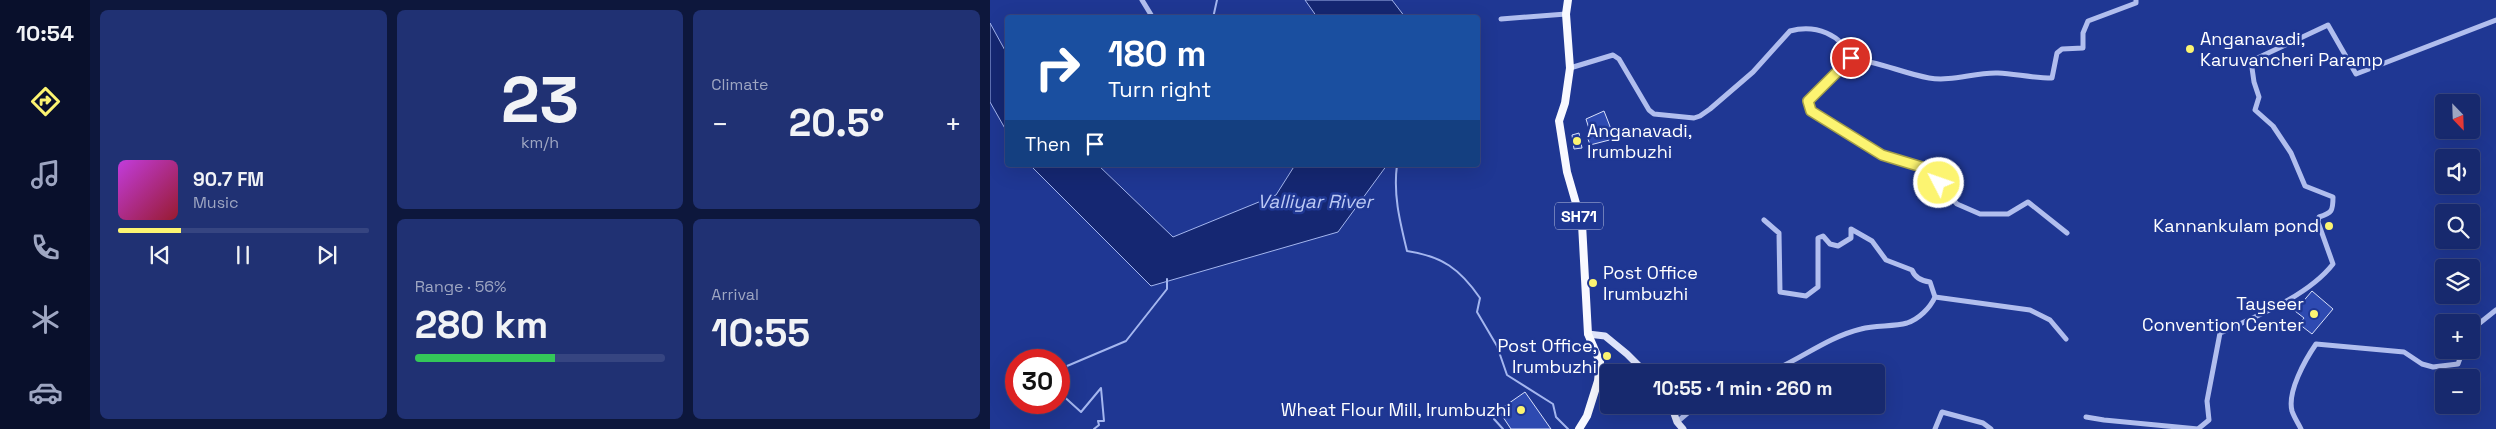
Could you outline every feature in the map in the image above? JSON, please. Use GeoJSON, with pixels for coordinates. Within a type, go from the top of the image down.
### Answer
{"type":"FeatureCollection","features":[{"type":"Feature","properties":{"kind":"main road","name":"SH71"},"geometry":{"type":"LineString","coordinates":[[1568,0],[1566,14],[1570,68],[1565,104],[1559,121],[1566,172],[1582,224],[1588,334],[1600,362],[1598,381],[1587,416],[1579,429]]}},
{"type":"Feature","properties":{"kind":"main road"},"geometry":{"type":"LineString","coordinates":[[1588,334],[1605,336],[1637,364]]}},
{"type":"Feature","properties":{"kind":"main road"},"geometry":{"type":"LineString","coordinates":[[1674,414],[1677,422],[1683,429]]}},
{"type":"Feature","properties":{"kind":"street"},"geometry":{"type":"LineString","coordinates":[[1142,0],[1151,15]]}},
{"type":"Feature","properties":{"kind":"street"},"geometry":{"type":"LineString","coordinates":[[1851,58],[1870,60],[1930,78],[1954,78],[1998,73],[2052,78],[2057,53],[2062,49],[2083,48],[2083,33],[2088,21],[2136,3],[2136,0]]}},
{"type":"Feature","properties":{"kind":"street"},"geometry":{"type":"LineString","coordinates":[[1501,19],[1566,14]]}},
{"type":"Feature","properties":{"kind":"street"},"geometry":{"type":"LineString","coordinates":[[2086,417],[2198,429],[2209,420],[2207,401],[2220,333],[2260,315],[2322,278],[2333,264],[2318,222],[2319,218],[2330,214],[2333,210],[2333,197],[2305,186],[2291,153],[2274,126],[2256,110],[2259,97],[2254,82],[2251,62],[2328,25],[2356,74],[2496,20]]}},
{"type":"Feature","properties":{"kind":"street"},"geometry":{"type":"LineString","coordinates":[[1570,68],[1613,55],[1623,65],[1648,110],[1654,114],[1694,118],[1710,109],[1753,72],[1790,31],[1814,28],[1833,36],[1846,48],[1851,58]]}},
{"type":"Feature","properties":{"kind":"street"},"geometry":{"type":"LineString","coordinates":[[1851,58],[1808,101],[1811,111],[1882,155],[1925,168],[1957,204],[1980,214],[1999,215],[2008,214],[2028,202],[2067,233]]}},
{"type":"Feature","properties":{"kind":"street"},"geometry":{"type":"LineString","coordinates":[[1764,220],[1779,233],[1780,292],[1806,296],[1818,287],[1818,238],[1823,236],[1830,244],[1838,246],[1850,238],[1851,229],[1872,241],[1886,260],[1912,270],[1914,274],[1924,281],[1930,282],[1935,297]]}},
{"type":"Feature","properties":{"kind":"street"},"geometry":{"type":"LineString","coordinates":[[1935,297],[2030,310],[2050,320],[2066,339]]}},
{"type":"Feature","properties":{"kind":"street"},"geometry":{"type":"LineString","coordinates":[[1790,364],[1825,343],[1860,329],[1908,323],[1924,312],[1935,297]]}},
{"type":"Feature","properties":{"kind":"street"},"geometry":{"type":"LineString","coordinates":[[2480,323],[2496,310]]}},
{"type":"Feature","properties":{"kind":"street"},"geometry":{"type":"LineString","coordinates":[[2301,429],[2292,409],[2293,393],[2300,369],[2316,344],[2404,352],[2422,364],[2433,367],[2458,364],[2460,359]]}},
{"type":"Feature","properties":{"kind":"street"},"geometry":{"type":"LineString","coordinates":[[1935,429],[1942,412],[1983,423],[1991,429]]}},
{"type":"Feature","properties":{"kind":"street"},"geometry":{"type":"LineString","coordinates":[[1677,422],[1686,414]]}},
{"type":"Feature","properties":{"kind":"water"},"geometry":{"type":"Polygon","coordinates":[[[1305,0],[1392,0],[1403,15],[1316,15],[1305,0]]]}},
{"type":"Feature","properties":{"kind":"water"},"geometry":{"type":"Polygon","coordinates":[[[990,23],[1005,50],[1005,128],[990,102],[990,23]]]}},
{"type":"Feature","properties":{"kind":"water","name":"Valliyar River"},"geometry":{"type":"Polygon","coordinates":[[[1032,167],[1100,167],[1173,237],[1276,195],[1294,167],[1386,167],[1338,232],[1151,286],[1032,167]]]}},
{"type":"Feature","properties":{"kind":"building"},"geometry":{"type":"Polygon","coordinates":[[[1604,111],[1611,129],[1619,127],[1621,137],[1590,145],[1587,136],[1591,135],[1586,119],[1604,111]]]}},
{"type":"Feature","properties":{"kind":"building","name":"Anganavadi, Irumbuzhi"},"geometry":{"type":"Polygon","coordinates":[[[1579,133],[1582,148],[1574,149],[1572,135],[1579,133]]]}},
{"type":"Feature","properties":{"kind":"building","name":"Tayseer Convention Center"},"geometry":{"type":"Polygon","coordinates":[[[2312,291],[2333,309],[2312,334],[2299,324],[2304,318],[2295,311],[2312,291]]]}},
{"type":"Feature","properties":{"kind":"building","name":"Wheat Flour Mill, Irumbuzhi"},"geometry":{"type":"Polygon","coordinates":[[[1525,392],[1551,429],[1511,429],[1501,414],[1505,412],[1502,408],[1525,392]]]}},
{"type":"Feature","properties":{"kind":"waterway"},"geometry":{"type":"LineString","coordinates":[[1214,15],[1217,0]]}},
{"type":"Feature","properties":{"kind":"waterway"},"geometry":{"type":"LineString","coordinates":[[1397,167],[1397,198],[1407,251],[1440,260],[1465,279],[1480,298],[1477,312],[1497,346],[1507,375],[1553,404],[1556,417],[1568,429]]}},
{"type":"Feature","properties":{"kind":"waterway"},"geometry":{"type":"LineString","coordinates":[[1094,429],[1099,425],[1098,421],[1104,421],[1101,388],[1081,412],[1060,393],[1067,366],[1126,341],[1167,289],[1167,279]]}},
{"type":"Feature","properties":{"kind":"waterway"},"geometry":{"type":"LineString","coordinates":[[1494,415],[1494,419],[1503,429]]}},
{"type":"Feature","properties":{"kind":"place","name":"Anganavadi, Karuvancheri Paramp"},"geometry":{"type":"Point","coordinates":[2190,49]}},
{"type":"Feature","properties":{"kind":"place","name":"Anganavadi, Irumbuzhi"},"geometry":{"type":"Point","coordinates":[1577,141]}},
{"type":"Feature","properties":{"kind":"place","name":"Kannankulam pond"},"geometry":{"type":"Point","coordinates":[2329,226]}},
{"type":"Feature","properties":{"kind":"place","name":"Post Office Irumbuzhi"},"geometry":{"type":"Point","coordinates":[1593,283]}},
{"type":"Feature","properties":{"kind":"place","name":"Tayseer Convention Center"},"geometry":{"type":"Point","coordinates":[2314,314]}},
{"type":"Feature","properties":{"kind":"place","name":"Post Office, Irumbuzhi"},"geometry":{"type":"Point","coordinates":[1607,356]}},
{"type":"Feature","properties":{"kind":"place","name":"Wheat Flour Mill, Irumbuzhi"},"geometry":{"type":"Point","coordinates":[1521,410]}},
{"type":"Feature","properties":{"kind":"route"},"geometry":{"type":"LineString","coordinates":[[1851,58],[1808,101],[1811,111],[1882,155],[1925,168],[1939,183]]}}]}
